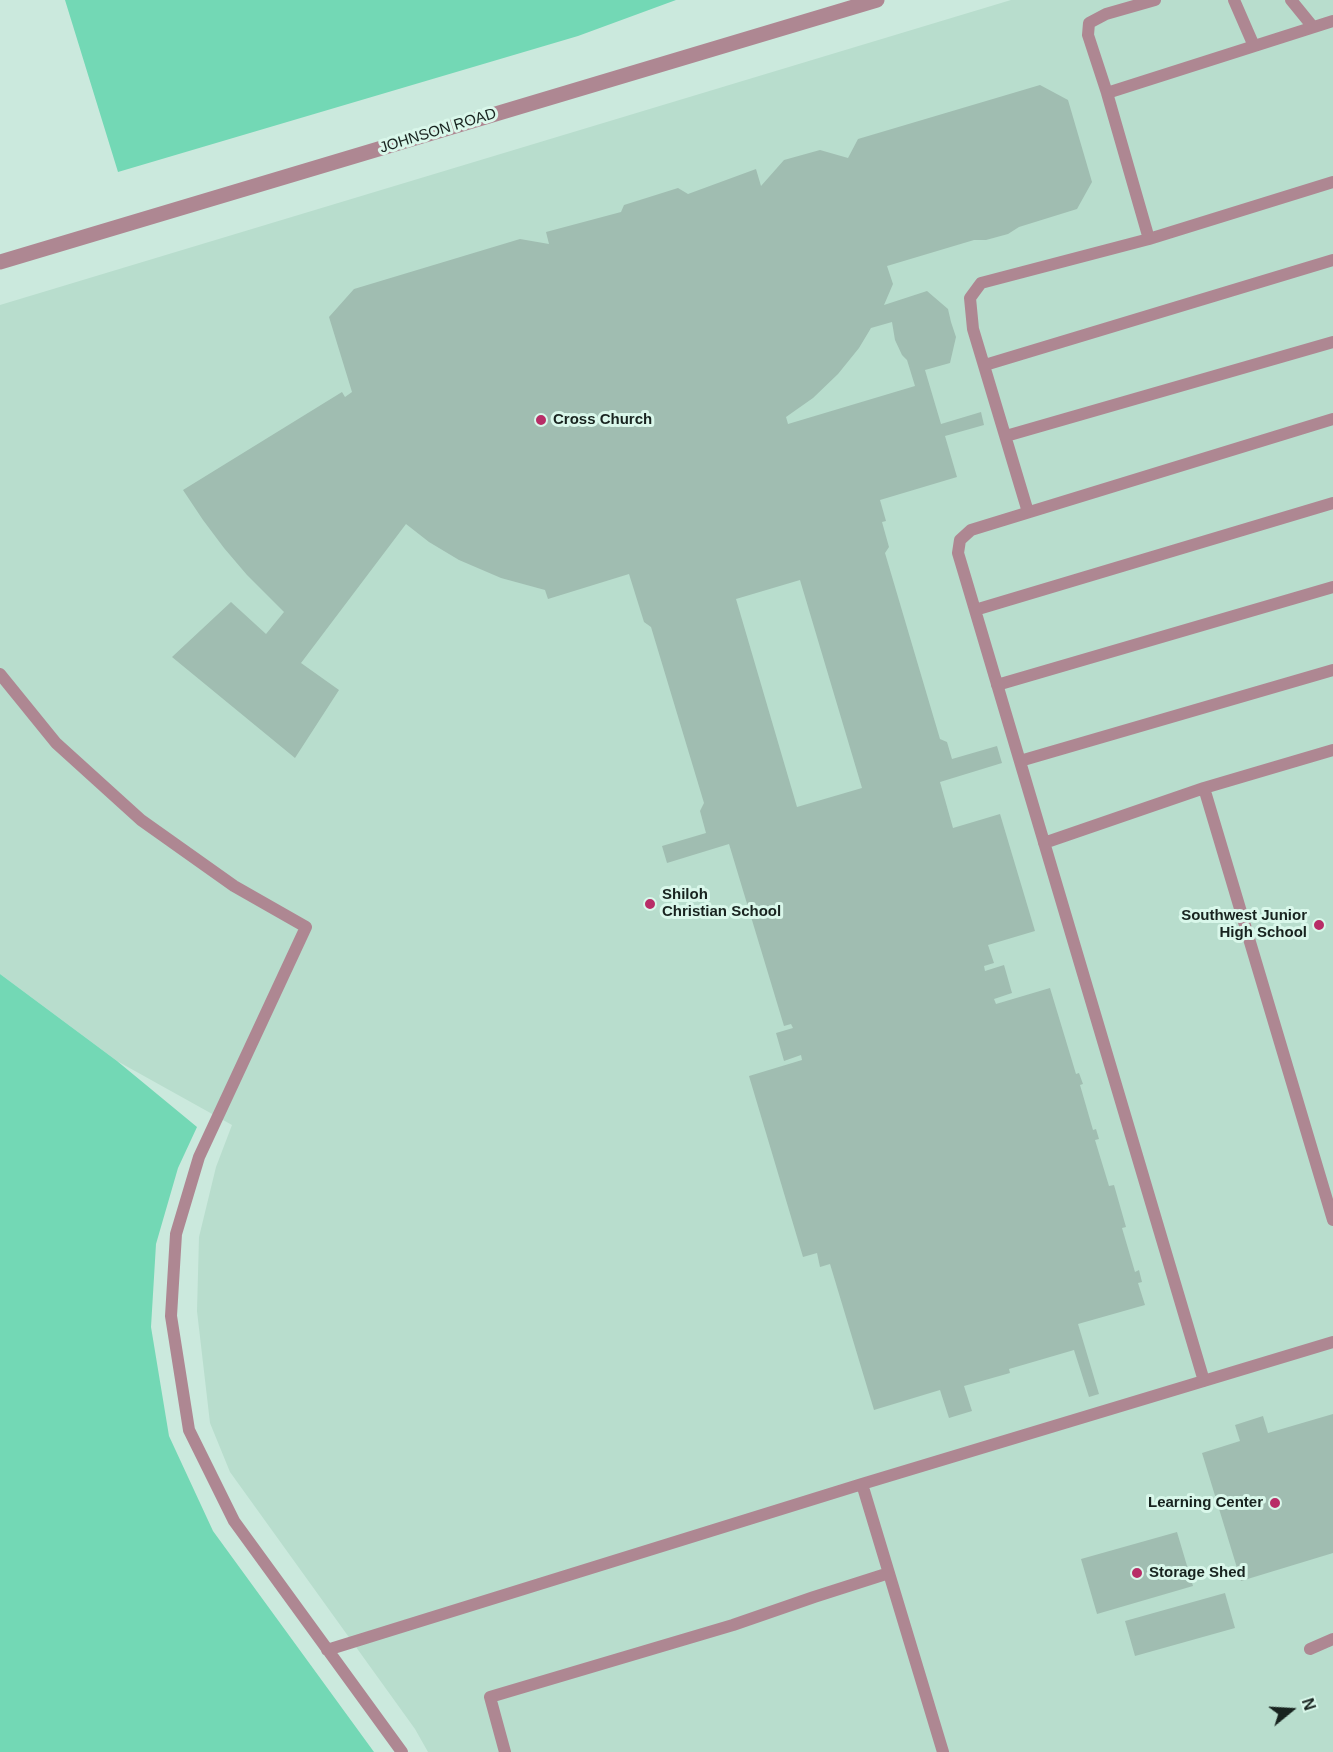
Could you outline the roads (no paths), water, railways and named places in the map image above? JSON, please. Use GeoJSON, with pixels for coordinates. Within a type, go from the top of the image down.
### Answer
{"type":"FeatureCollection","features":[{"type":"Feature","properties":{"kind":"street","name":"JOHNSON ROAD"},"geometry":{"type":"LineString","coordinates":[[0,262],[877,0]]}},
{"type":"Feature","properties":{"kind":"lane"},"geometry":{"type":"LineString","coordinates":[[1149,239],[1088,35],[1089,23],[1106,14],[1155,0]]}},
{"type":"Feature","properties":{"kind":"lane"},"geometry":{"type":"LineString","coordinates":[[1234,0],[1254,46]]}},
{"type":"Feature","properties":{"kind":"lane"},"geometry":{"type":"LineString","coordinates":[[1292,0],[1313,27]]}},
{"type":"Feature","properties":{"kind":"lane"},"geometry":{"type":"LineString","coordinates":[[1107,93],[1333,21]]}},
{"type":"Feature","properties":{"kind":"lane"},"geometry":{"type":"LineString","coordinates":[[1029,512],[973,329],[969,298],[981,282],[1149,239],[1333,182]]}},
{"type":"Feature","properties":{"kind":"lane"},"geometry":{"type":"LineString","coordinates":[[985,365],[1333,260]]}},
{"type":"Feature","properties":{"kind":"lane"},"geometry":{"type":"LineString","coordinates":[[1006,436],[1333,342]]}},
{"type":"Feature","properties":{"kind":"lane"},"geometry":{"type":"LineString","coordinates":[[1204,1381],[958,553],[960,540],[971,530],[1333,419]]}},
{"type":"Feature","properties":{"kind":"lane"},"geometry":{"type":"LineString","coordinates":[[975,610],[1333,503]]}},
{"type":"Feature","properties":{"kind":"lane"},"geometry":{"type":"LineString","coordinates":[[997,685],[1333,587]]}},
{"type":"Feature","properties":{"kind":"lane"},"geometry":{"type":"LineString","coordinates":[[1020,762],[1333,670]]}},
{"type":"Feature","properties":{"kind":"lane"},"geometry":{"type":"LineString","coordinates":[[0,674],[56,743],[141,820],[234,886],[306,927],[199,1157],[176,1234],[171,1316],[189,1430],[234,1521],[402,1752]]}},
{"type":"Feature","properties":{"kind":"lane"},"geometry":{"type":"LineString","coordinates":[[1044,843],[1204,788],[1333,750]]}},
{"type":"Feature","properties":{"kind":"lane"},"geometry":{"type":"LineString","coordinates":[[1204,788],[1333,1220]]}},
{"type":"Feature","properties":{"kind":"lane"},"geometry":{"type":"LineString","coordinates":[[327,1650],[862,1484],[1333,1342]]}},
{"type":"Feature","properties":{"kind":"lane"},"geometry":{"type":"LineString","coordinates":[[862,1484],[943,1752]]}},
{"type":"Feature","properties":{"kind":"lane"},"geometry":{"type":"LineString","coordinates":[[505,1752],[490,1697],[734,1625],[814,1596],[889,1573]]}},
{"type":"Feature","properties":{"kind":"lane"},"geometry":{"type":"LineString","coordinates":[[1310,1649],[1333,1639]]}},
{"type":"Feature","properties":{"kind":"place","name":"Cross Church"},"geometry":{"type":"Point","coordinates":[541,420]}},
{"type":"Feature","properties":{"kind":"place","name":"Shiloh Christian School"},"geometry":{"type":"Point","coordinates":[650,904]}},
{"type":"Feature","properties":{"kind":"place","name":"Southwest Junior High School"},"geometry":{"type":"Point","coordinates":[1319,925]}},
{"type":"Feature","properties":{"kind":"place","name":"Learning Center"},"geometry":{"type":"Point","coordinates":[1275,1503]}},
{"type":"Feature","properties":{"kind":"place","name":"Storage Shed"},"geometry":{"type":"Point","coordinates":[1137,1573]}}]}
